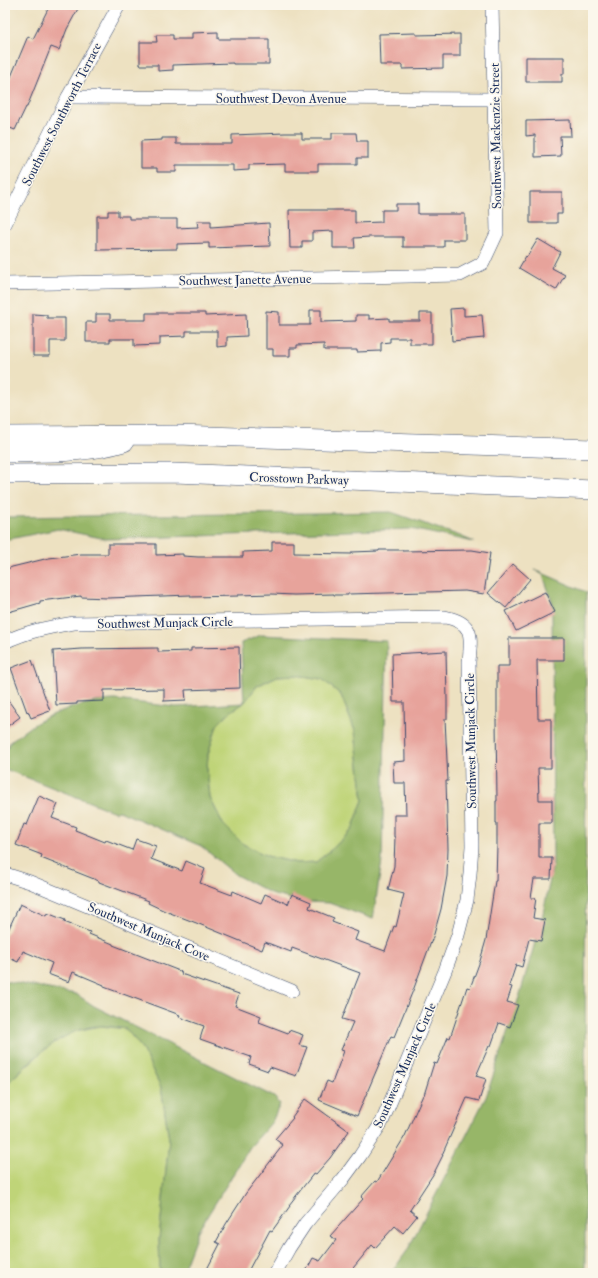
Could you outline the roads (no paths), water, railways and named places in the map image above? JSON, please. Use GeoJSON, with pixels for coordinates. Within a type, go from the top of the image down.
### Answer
{"type":"FeatureCollection","features":[{"type":"Feature","properties":{"kind":"main road"},"geometry":{"type":"LineString","coordinates":[[5,453],[78,451],[106,448],[144,435]]}},
{"type":"Feature","properties":{"kind":"main road"},"geometry":{"type":"LineString","coordinates":[[5,436],[177,435],[593,449]]}},
{"type":"Feature","properties":{"kind":"main road","name":"Crosstown Parkway"},"geometry":{"type":"LineString","coordinates":[[5,474],[174,473],[593,490]]}},
{"type":"Feature","properties":{"kind":"street","name":"Southwest Southworth Terrace"},"geometry":{"type":"LineString","coordinates":[[5,224],[68,98],[119,5]]}},
{"type":"Feature","properties":{"kind":"street","name":"Southwest Mackenzie Street"},"geometry":{"type":"LineString","coordinates":[[483,263],[497,233],[492,5]]}},
{"type":"Feature","properties":{"kind":"street","name":"Southwest Devon Avenue"},"geometry":{"type":"LineString","coordinates":[[68,98],[493,99]]}},
{"type":"Feature","properties":{"kind":"street","name":"Southwest Janette Avenue"},"geometry":{"type":"LineString","coordinates":[[5,284],[460,275],[483,263]]}},
{"type":"Feature","properties":{"kind":"street","name":"Southwest Munjack Circle"},"geometry":{"type":"LineString","coordinates":[[5,642],[18,635],[74,623],[445,618],[454,619],[465,625],[471,635],[469,662],[472,846],[467,900],[458,935],[445,971],[382,1122],[343,1180],[301,1230],[275,1273]]}},
{"type":"Feature","properties":{"kind":"street","name":"Southwest Munjack Cove"},"geometry":{"type":"LineString","coordinates":[[5,874],[30,882],[292,991]]}}]}
